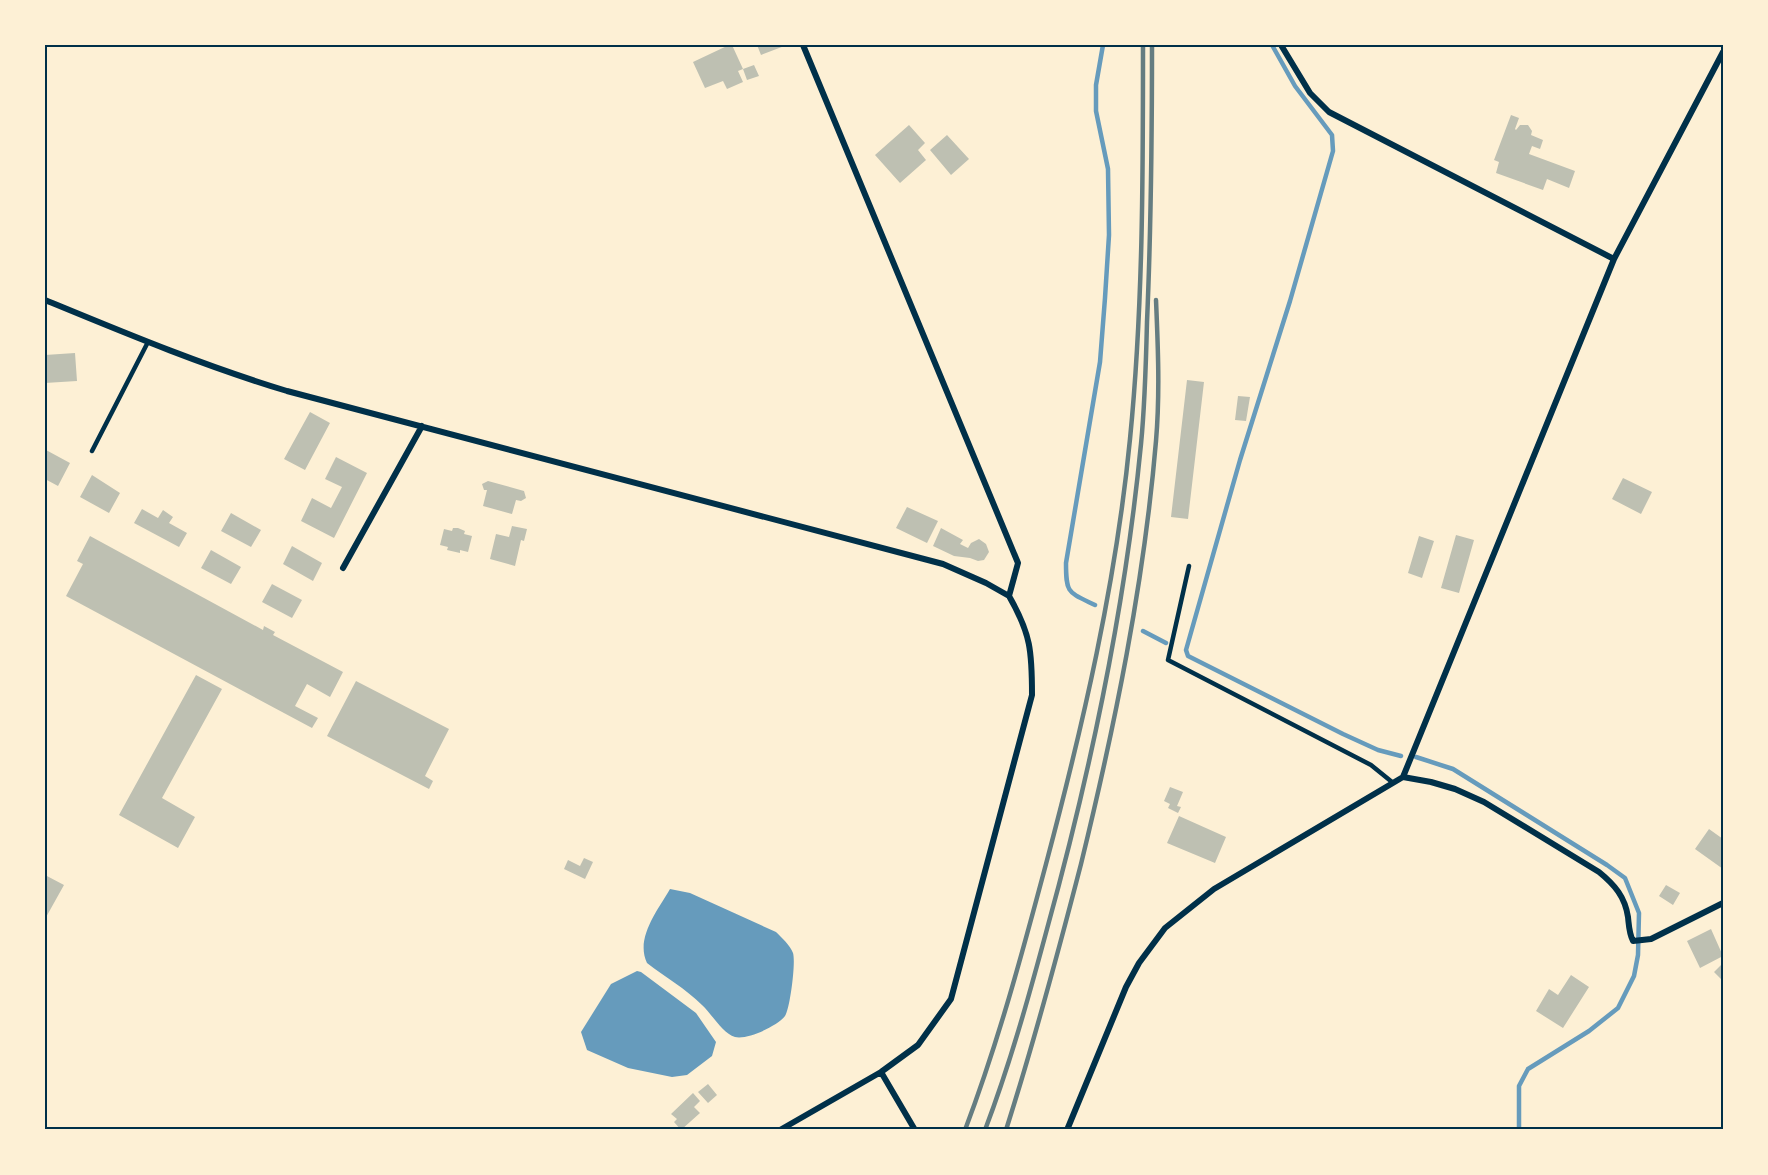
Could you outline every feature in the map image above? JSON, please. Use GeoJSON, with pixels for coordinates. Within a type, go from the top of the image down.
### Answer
{"type":"FeatureCollection","features":[{"type":"Feature","properties":{"kind":"street"},"geometry":{"type":"LineString","coordinates":[[803,45],[1018,563],[1009,596]]}},
{"type":"Feature","properties":{"kind":"street"},"geometry":{"type":"LineString","coordinates":[[1281,45],[1310,93],[1329,112],[1614,259]]}},
{"type":"Feature","properties":{"kind":"street"},"geometry":{"type":"LineString","coordinates":[[1403,777],[1614,259],[1723,52]]}},
{"type":"Feature","properties":{"kind":"street"},"geometry":{"type":"LineString","coordinates":[[45,300],[148,342],[287,391],[943,564],[1009,596],[1022,620],[1032,654],[1032,695],[951,999],[918,1045],[882,1071],[780,1130]]}},
{"type":"Feature","properties":{"kind":"street"},"geometry":{"type":"LineString","coordinates":[[343,568],[422,426]]}},
{"type":"Feature","properties":{"kind":"street"},"geometry":{"type":"LineString","coordinates":[[1067,1130],[1126,987],[1139,963],[1165,928],[1214,889],[1403,777],[1455,789],[1484,802],[1599,872],[1611,882],[1624,900],[1633,941],[1651,939],[1723,903]]}},
{"type":"Feature","properties":{"kind":"street"},"geometry":{"type":"LineString","coordinates":[[882,1071],[915,1130]]}},
{"type":"Feature","properties":{"kind":"lane"},"geometry":{"type":"LineString","coordinates":[[92,451],[148,342]]}},
{"type":"Feature","properties":{"kind":"lane"},"geometry":{"type":"LineString","coordinates":[[1189,566],[1168,660],[1371,765],[1392,782]]}},
{"type":"Feature","properties":{"kind":"water"},"geometry":{"type":"Polygon","coordinates":[[[670,889],[690,893],[776,932],[786,942],[793,953],[794,966],[789,1004],[781,1020],[754,1034],[741,1037],[730,1035],[696,999],[647,963],[644,944],[649,924],[670,889]]]}},
{"type":"Feature","properties":{"kind":"water"},"geometry":{"type":"Polygon","coordinates":[[[637,971],[696,1013],[716,1042],[712,1056],[687,1075],[672,1077],[628,1068],[587,1050],[581,1032],[611,984],[637,971]]]}},
{"type":"Feature","properties":{"kind":"building"},"geometry":{"type":"Polygon","coordinates":[[[732,45],[743,69],[738,71],[743,82],[727,89],[723,81],[705,88],[693,62],[732,45]]]}},
{"type":"Feature","properties":{"kind":"building"},"geometry":{"type":"Polygon","coordinates":[[[757,45],[787,45],[761,55],[757,45]]]}},
{"type":"Feature","properties":{"kind":"building"},"geometry":{"type":"Polygon","coordinates":[[[754,65],[759,76],[747,80],[743,69],[754,65]]]}},
{"type":"Feature","properties":{"kind":"building"},"geometry":{"type":"Polygon","coordinates":[[[1511,115],[1519,118],[1516,130],[1520,125],[1528,125],[1532,131],[1531,135],[1543,140],[1540,149],[1532,146],[1529,154],[1575,171],[1569,188],[1547,179],[1543,190],[1496,173],[1499,162],[1494,160],[1511,115]]]}},
{"type":"Feature","properties":{"kind":"building"},"geometry":{"type":"Polygon","coordinates":[[[909,125],[925,143],[918,150],[926,160],[900,183],[875,155],[909,125]]]}},
{"type":"Feature","properties":{"kind":"building"},"geometry":{"type":"Polygon","coordinates":[[[947,135],[969,159],[951,175],[930,150],[947,135]]]}},
{"type":"Feature","properties":{"kind":"building"},"geometry":{"type":"Polygon","coordinates":[[[75,353],[77,381],[45,383],[45,355],[75,353]]]}},
{"type":"Feature","properties":{"kind":"building"},"geometry":{"type":"Polygon","coordinates":[[[1187,380],[1204,382],[1188,519],[1171,517],[1187,380]]]}},
{"type":"Feature","properties":{"kind":"building"},"geometry":{"type":"Polygon","coordinates":[[[1238,396],[1250,397],[1246,421],[1235,420],[1238,396]]]}},
{"type":"Feature","properties":{"kind":"building"},"geometry":{"type":"Polygon","coordinates":[[[310,412],[330,423],[305,470],[284,459],[310,412]]]}},
{"type":"Feature","properties":{"kind":"building"},"geometry":{"type":"Polygon","coordinates":[[[46,450],[70,463],[58,486],[45,479],[46,450]]]}},
{"type":"Feature","properties":{"kind":"building"},"geometry":{"type":"Polygon","coordinates":[[[336,457],[367,473],[334,538],[301,521],[312,498],[331,508],[342,487],[325,479],[336,457]]]}},
{"type":"Feature","properties":{"kind":"building"},"geometry":{"type":"Polygon","coordinates":[[[92,475],[120,493],[109,513],[80,497],[92,475]]]}},
{"type":"Feature","properties":{"kind":"building"},"geometry":{"type":"Polygon","coordinates":[[[1623,478],[1652,492],[1641,514],[1612,499],[1623,478]]]}},
{"type":"Feature","properties":{"kind":"building"},"geometry":{"type":"Polygon","coordinates":[[[488,481],[524,491],[526,498],[521,501],[516,500],[512,514],[483,506],[487,490],[484,490],[482,484],[488,481]]]}},
{"type":"Feature","properties":{"kind":"building"},"geometry":{"type":"Polygon","coordinates":[[[907,507],[938,521],[927,543],[896,528],[907,507]]]}},
{"type":"Feature","properties":{"kind":"building"},"geometry":{"type":"Polygon","coordinates":[[[142,509],[158,518],[163,510],[173,517],[169,523],[187,533],[179,547],[134,523],[142,509]]]}},
{"type":"Feature","properties":{"kind":"building"},"geometry":{"type":"Polygon","coordinates":[[[231,513],[261,530],[251,547],[221,531],[231,513]]]}},
{"type":"Feature","properties":{"kind":"building"},"geometry":{"type":"Polygon","coordinates":[[[512,526],[527,529],[524,541],[521,540],[515,566],[490,559],[496,534],[509,537],[512,526]]]}},
{"type":"Feature","properties":{"kind":"building"},"geometry":{"type":"Polygon","coordinates":[[[453,528],[458,528],[465,531],[464,534],[472,536],[468,552],[447,550],[448,547],[440,545],[444,529],[452,531],[453,528]]]}},
{"type":"Feature","properties":{"kind":"building"},"geometry":{"type":"Polygon","coordinates":[[[941,528],[963,540],[960,544],[968,548],[971,543],[979,539],[986,544],[989,552],[984,560],[978,561],[954,556],[933,546],[941,528]]]}},
{"type":"Feature","properties":{"kind":"building"},"geometry":{"type":"Polygon","coordinates":[[[1456,535],[1474,540],[1459,593],[1441,588],[1456,535]]]}},
{"type":"Feature","properties":{"kind":"building"},"geometry":{"type":"Polygon","coordinates":[[[90,536],[263,630],[264,626],[275,632],[273,635],[343,672],[330,697],[307,684],[295,706],[318,718],[312,728],[66,596],[83,564],[77,561],[90,536]]]}},
{"type":"Feature","properties":{"kind":"building"},"geometry":{"type":"Polygon","coordinates":[[[1419,536],[1434,541],[1422,578],[1408,573],[1419,536]]]}},
{"type":"Feature","properties":{"kind":"building"},"geometry":{"type":"Polygon","coordinates":[[[292,546],[322,563],[313,581],[283,564],[292,546]]]}},
{"type":"Feature","properties":{"kind":"building"},"geometry":{"type":"Polygon","coordinates":[[[211,550],[241,567],[231,584],[201,568],[211,550]]]}},
{"type":"Feature","properties":{"kind":"building"},"geometry":{"type":"Polygon","coordinates":[[[272,584],[302,600],[292,618],[262,602],[272,584]]]}},
{"type":"Feature","properties":{"kind":"building"},"geometry":{"type":"Polygon","coordinates":[[[196,675],[222,689],[162,798],[195,817],[178,848],[119,815],[196,675]]]}},
{"type":"Feature","properties":{"kind":"building"},"geometry":{"type":"Polygon","coordinates":[[[356,681],[449,729],[425,776],[433,781],[429,789],[327,736],[356,681]]]}},
{"type":"Feature","properties":{"kind":"building"},"geometry":{"type":"Polygon","coordinates":[[[1170,787],[1183,792],[1177,806],[1181,807],[1178,813],[1168,808],[1170,804],[1164,801],[1170,787]]]}},
{"type":"Feature","properties":{"kind":"building"},"geometry":{"type":"Polygon","coordinates":[[[1179,816],[1226,837],[1215,863],[1167,843],[1179,816]]]}},
{"type":"Feature","properties":{"kind":"building"},"geometry":{"type":"Polygon","coordinates":[[[1709,829],[1723,839],[1723,869],[1695,849],[1709,829]]]}},
{"type":"Feature","properties":{"kind":"building"},"geometry":{"type":"Polygon","coordinates":[[[584,858],[593,862],[585,879],[564,869],[568,860],[580,866],[584,858]]]}},
{"type":"Feature","properties":{"kind":"building"},"geometry":{"type":"Polygon","coordinates":[[[45,875],[64,885],[45,919],[45,875]]]}},
{"type":"Feature","properties":{"kind":"building"},"geometry":{"type":"Polygon","coordinates":[[[1666,885],[1680,893],[1673,905],[1659,896],[1666,885]]]}},
{"type":"Feature","properties":{"kind":"building"},"geometry":{"type":"Polygon","coordinates":[[[1711,929],[1723,956],[1700,968],[1687,941],[1711,929]]]}},
{"type":"Feature","properties":{"kind":"building"},"geometry":{"type":"Polygon","coordinates":[[[1723,963],[1723,981],[1714,972],[1723,963]]]}},
{"type":"Feature","properties":{"kind":"building"},"geometry":{"type":"Polygon","coordinates":[[[1571,975],[1589,987],[1563,1028],[1536,1011],[1549,989],[1558,995],[1571,975]]]}},
{"type":"Feature","properties":{"kind":"building"},"geometry":{"type":"Polygon","coordinates":[[[708,1084],[717,1095],[708,1103],[698,1092],[708,1084]]]}},
{"type":"Feature","properties":{"kind":"building"},"geometry":{"type":"Polygon","coordinates":[[[693,1093],[700,1101],[694,1107],[700,1113],[681,1130],[674,1122],[677,1119],[671,1114],[693,1093]]]}},
{"type":"Feature","properties":{"kind":"waterway"},"geometry":{"type":"LineString","coordinates":[[1095,605],[1070,591],[1066,563],[1100,362],[1105,298],[1109,235],[1108,169],[1096,111],[1096,85],[1103,45]]}},
{"type":"Feature","properties":{"kind":"waterway"},"geometry":{"type":"LineString","coordinates":[[1272,45],[1295,86],[1332,135],[1333,151],[1290,301],[1240,460],[1186,650],[1188,656],[1343,734],[1378,750],[1401,756]]}},
{"type":"Feature","properties":{"kind":"waterway"},"geometry":{"type":"LineString","coordinates":[[1143,631],[1166,643]]}},
{"type":"Feature","properties":{"kind":"waterway"},"geometry":{"type":"LineString","coordinates":[[1416,757],[1453,769],[1607,865],[1625,878],[1639,913],[1638,955],[1634,976],[1618,1008],[1589,1031],[1528,1069],[1519,1086],[1519,1130]]}},
{"type":"Feature","properties":{"kind":"railway"},"geometry":{"type":"LineString","coordinates":[[965,1130],[1009,998],[1060,812],[1097,653],[1116,547],[1130,439],[1138,341],[1143,45]]}},
{"type":"Feature","properties":{"kind":"railway"},"geometry":{"type":"LineString","coordinates":[[985,1130],[1019,1030],[1063,869],[1092,749],[1126,567],[1141,444],[1144,399],[1150,218],[1152,45]]}},
{"type":"Feature","properties":{"kind":"railway"},"geometry":{"type":"LineString","coordinates":[[1006,1130],[1081,864],[1127,654],[1144,547],[1156,441],[1158,388],[1156,300]]}}]}
